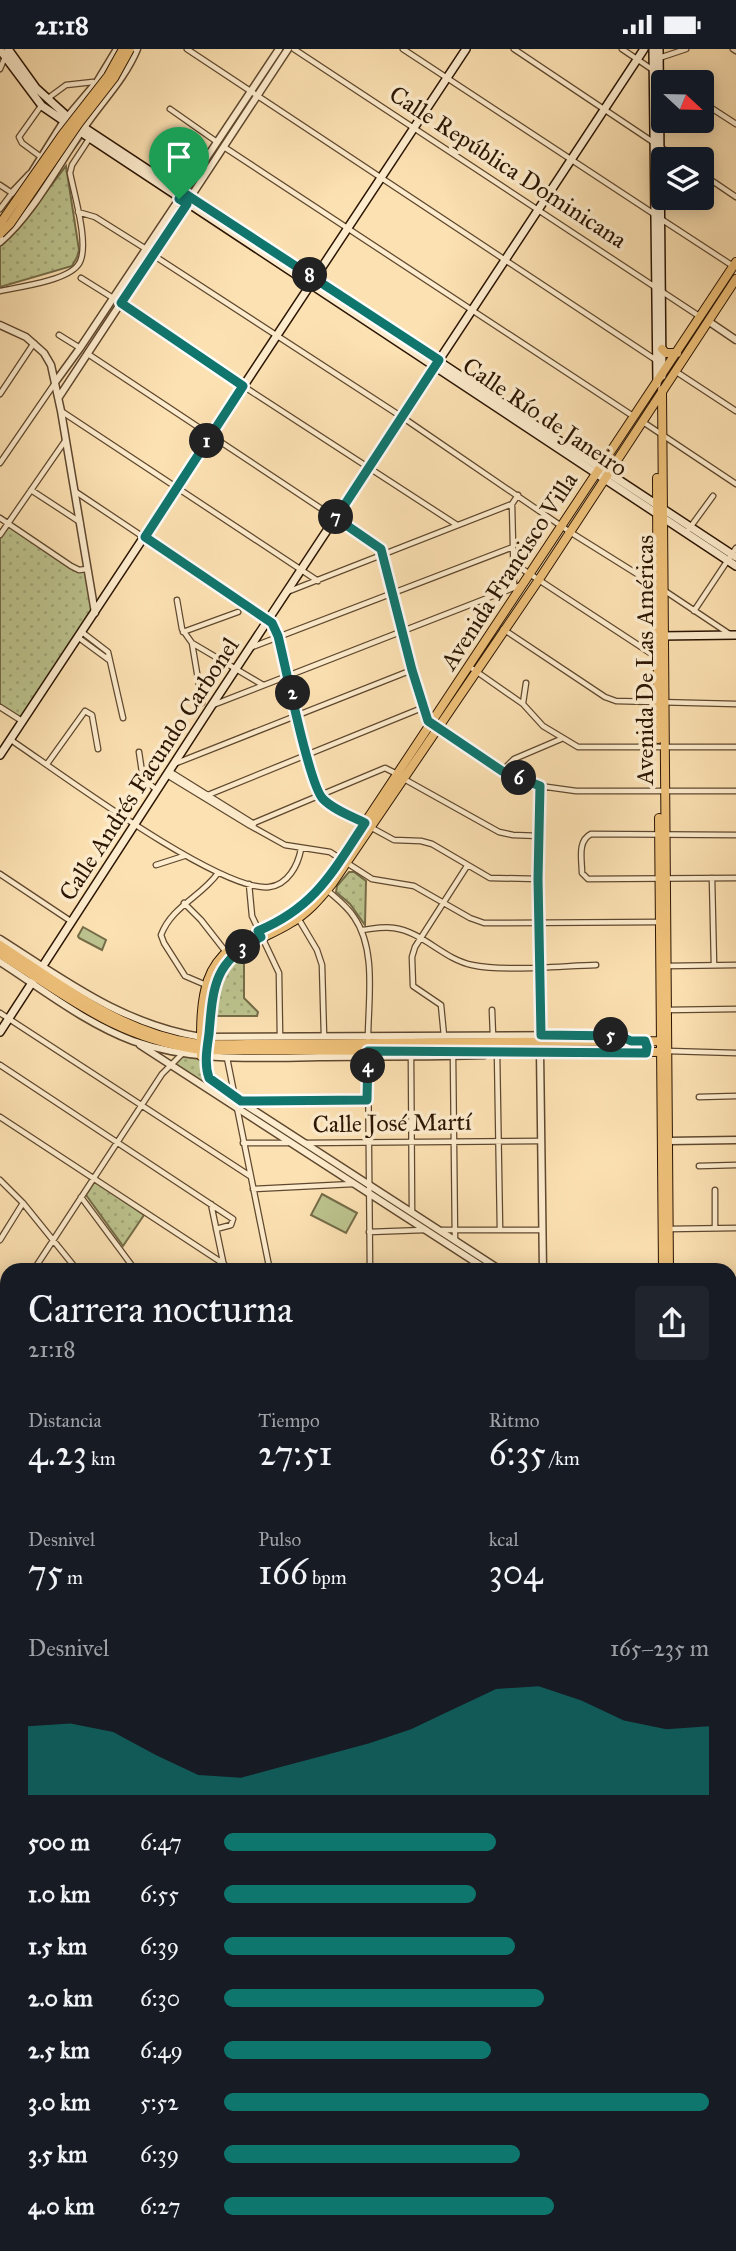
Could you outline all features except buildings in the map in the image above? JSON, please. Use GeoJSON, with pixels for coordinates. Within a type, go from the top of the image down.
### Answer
{"type":"FeatureCollection","features":[{"type":"Feature","properties":{"kind":"main road"},"geometry":{"type":"LineString","coordinates":[[0,224],[62,135],[108,76],[123,49]]}},
{"type":"Feature","properties":{"kind":"main road"},"geometry":{"type":"LineString","coordinates":[[0,234],[10,224],[79,123],[114,78],[130,49]]}},
{"type":"Feature","properties":{"kind":"main road"},"geometry":{"type":"LineString","coordinates":[[0,755],[466,49]]}},
{"type":"Feature","properties":{"kind":"main road","name":"Calle Andrés Facundo Carbonel"},"geometry":{"type":"LineString","coordinates":[[0,1032],[644,49]]}},
{"type":"Feature","properties":{"kind":"main road","name":"Avenida De Las Américas"},"geometry":{"type":"LineString","coordinates":[[653,49],[656,70]]}},
{"type":"Feature","properties":{"kind":"main road","name":"Avenida De Las Américas"},"geometry":{"type":"LineString","coordinates":[[656,70],[659,49]]}},
{"type":"Feature","properties":{"kind":"main road","name":"Calle Río de Janeiro"},"geometry":{"type":"LineString","coordinates":[[4,52],[44,102],[181,196]]}},
{"type":"Feature","properties":{"kind":"main road","name":"Calle Río de Janeiro"},"geometry":{"type":"LineString","coordinates":[[82,129],[89,139],[190,201],[688,530],[733,555],[736,566]]}},
{"type":"Feature","properties":{"kind":"main road","name":"Avenida De Las Américas"},"geometry":{"type":"LineString","coordinates":[[657,133],[662,922],[669,1141],[669,1263]]}},
{"type":"Feature","properties":{"kind":"main road","name":"Avenida Francisco Villa"},"geometry":{"type":"LineString","coordinates":[[501,627],[524,583],[633,416],[675,371],[735,265]]}},
{"type":"Feature","properties":{"kind":"main road","name":"Avenida Francisco Villa"},"geometry":{"type":"LineString","coordinates":[[198,1044],[207,985],[213,969],[226,952],[296,915],[324,889],[501,627],[538,581],[642,421],[658,391],[662,376],[677,353],[736,279]]}},
{"type":"Feature","properties":{"kind":"main road","name":"Avenida De Las Américas"},"geometry":{"type":"LineString","coordinates":[[658,289],[662,349],[659,361],[662,376]]}},
{"type":"Feature","properties":{"kind":"main road"},"geometry":{"type":"LineString","coordinates":[[662,349],[666,353],[677,353]]}},
{"type":"Feature","properties":{"kind":"main road"},"geometry":{"type":"LineString","coordinates":[[661,636],[734,635]]}},
{"type":"Feature","properties":{"kind":"main road","name":"Avenida De Las Américas"},"geometry":{"type":"LineString","coordinates":[[661,636],[658,658],[661,703]]}},
{"type":"Feature","properties":{"kind":"main road","name":"Avenida Francisco Villa"},"geometry":{"type":"LineString","coordinates":[[198,1044],[220,972],[237,952],[259,934]]}},
{"type":"Feature","properties":{"kind":"main road"},"geometry":{"type":"LineString","coordinates":[[0,945],[38,974]]}},
{"type":"Feature","properties":{"kind":"main road"},"geometry":{"type":"LineString","coordinates":[[0,954],[119,1019],[198,1044],[646,1053],[665,1047]]}},
{"type":"Feature","properties":{"kind":"main road"},"geometry":{"type":"LineString","coordinates":[[368,1047],[444,1039],[541,1038],[645,1041],[665,1047]]}},
{"type":"Feature","properties":{"kind":"main road"},"geometry":{"type":"LineString","coordinates":[[645,1041],[646,1053]]}},
{"type":"Feature","properties":{"kind":"main road","name":"Avenida De Las Américas"},"geometry":{"type":"LineString","coordinates":[[663,1263],[665,1047]]}},
{"type":"Feature","properties":{"kind":"street"},"geometry":{"type":"LineString","coordinates":[[0,217],[66,119],[97,82],[117,49]]}},
{"type":"Feature","properties":{"kind":"street"},"geometry":{"type":"LineString","coordinates":[[0,242],[20,222],[82,129],[119,82],[137,49]]}},
{"type":"Feature","properties":{"kind":"street"},"geometry":{"type":"LineString","coordinates":[[187,49],[659,361]]}},
{"type":"Feature","properties":{"kind":"street"},"geometry":{"type":"LineString","coordinates":[[0,463],[279,49]]}},
{"type":"Feature","properties":{"kind":"street"},"geometry":{"type":"LineString","coordinates":[[59,397],[288,49]]}},
{"type":"Feature","properties":{"kind":"street","name":"Calle República Dominicana"},"geometry":{"type":"LineString","coordinates":[[294,49],[736,340]]}},
{"type":"Feature","properties":{"kind":"street"},"geometry":{"type":"LineString","coordinates":[[403,49],[735,265]]}},
{"type":"Feature","properties":{"kind":"street"},"geometry":{"type":"LineString","coordinates":[[514,49],[662,147]]}},
{"type":"Feature","properties":{"kind":"street"},"geometry":{"type":"LineString","coordinates":[[622,49],[653,70]]}},
{"type":"Feature","properties":{"kind":"street"},"geometry":{"type":"LineString","coordinates":[[659,58],[686,49]]}},
{"type":"Feature","properties":{"kind":"street"},"geometry":{"type":"LineString","coordinates":[[0,69],[4,52]]}},
{"type":"Feature","properties":{"kind":"street"},"geometry":{"type":"LineString","coordinates":[[41,157],[22,143],[19,137],[44,102],[66,85],[93,82]]}},
{"type":"Feature","properties":{"kind":"street"},"geometry":{"type":"LineString","coordinates":[[86,96],[84,104],[87,108],[103,103]]}},
{"type":"Feature","properties":{"kind":"street"},"geometry":{"type":"LineString","coordinates":[[170,109],[217,142]]}},
{"type":"Feature","properties":{"kind":"street"},"geometry":{"type":"LineString","coordinates":[[714,110],[736,124]]}},
{"type":"Feature","properties":{"kind":"street"},"geometry":{"type":"LineString","coordinates":[[0,291],[66,274],[75,268],[82,257],[78,212],[70,169],[89,139]]}},
{"type":"Feature","properties":{"kind":"street"},"geometry":{"type":"LineString","coordinates":[[50,142],[63,142],[65,155]]}},
{"type":"Feature","properties":{"kind":"street"},"geometry":{"type":"LineString","coordinates":[[224,147],[736,484]]}},
{"type":"Feature","properties":{"kind":"street"},"geometry":{"type":"LineString","coordinates":[[0,209],[31,172]]}},
{"type":"Feature","properties":{"kind":"street"},"geometry":{"type":"LineString","coordinates":[[714,182],[736,197]]}},
{"type":"Feature","properties":{"kind":"street"},"geometry":{"type":"LineString","coordinates":[[0,185],[12,193]]}},
{"type":"Feature","properties":{"kind":"street"},"geometry":{"type":"LineString","coordinates":[[78,212],[95,217],[146,249]]}},
{"type":"Feature","properties":{"kind":"street"},"geometry":{"type":"LineString","coordinates":[[153,255],[402,417],[570,532],[734,635]]}},
{"type":"Feature","properties":{"kind":"street"},"geometry":{"type":"LineString","coordinates":[[81,278],[113,298]]}},
{"type":"Feature","properties":{"kind":"street"},"geometry":{"type":"LineString","coordinates":[[121,303],[457,525]]}},
{"type":"Feature","properties":{"kind":"street"},"geometry":{"type":"LineString","coordinates":[[0,325],[17,331],[34,343],[51,365],[76,492],[95,613]]}},
{"type":"Feature","properties":{"kind":"street"},"geometry":{"type":"LineString","coordinates":[[59,335],[80,348]]}},
{"type":"Feature","properties":{"kind":"street"},"geometry":{"type":"LineString","coordinates":[[0,394],[34,343]]}},
{"type":"Feature","properties":{"kind":"street"},"geometry":{"type":"LineString","coordinates":[[87,353],[377,546],[383,555],[422,708],[434,727],[502,771],[540,786],[576,791],[736,791]]}},
{"type":"Feature","properties":{"kind":"street"},"geometry":{"type":"LineString","coordinates":[[675,371],[736,411]]}},
{"type":"Feature","properties":{"kind":"street"},"geometry":{"type":"LineString","coordinates":[[61,411],[318,580]]}},
{"type":"Feature","properties":{"kind":"street"},"geometry":{"type":"LineString","coordinates":[[0,535],[66,440]]}},
{"type":"Feature","properties":{"kind":"street"},"geometry":{"type":"LineString","coordinates":[[31,490],[80,522]]}},
{"type":"Feature","properties":{"kind":"street"},"geometry":{"type":"LineString","coordinates":[[76,492],[269,620],[278,636],[320,795],[331,805],[394,840],[432,844],[486,877],[497,880],[538,879]]}},
{"type":"Feature","properties":{"kind":"street"},"geometry":{"type":"LineString","coordinates":[[514,588],[512,504],[518,495]]}},
{"type":"Feature","properties":{"kind":"street"},"geometry":{"type":"LineString","coordinates":[[688,530],[713,496]]}},
{"type":"Feature","properties":{"kind":"street"},"geometry":{"type":"LineString","coordinates":[[287,592],[512,504]]}},
{"type":"Feature","properties":{"kind":"street"},"geometry":{"type":"LineString","coordinates":[[0,518],[71,566],[79,570],[87,569]]}},
{"type":"Feature","properties":{"kind":"street"},"geometry":{"type":"LineString","coordinates":[[250,647],[513,547]]}},
{"type":"Feature","properties":{"kind":"street"},"geometry":{"type":"LineString","coordinates":[[694,611],[733,555]]}},
{"type":"Feature","properties":{"kind":"street"},"geometry":{"type":"LineString","coordinates":[[513,563],[658,658]]}},
{"type":"Feature","properties":{"kind":"street"},"geometry":{"type":"LineString","coordinates":[[212,705],[524,583]]}},
{"type":"Feature","properties":{"kind":"street"},"geometry":{"type":"LineString","coordinates":[[177,600],[183,632],[192,643],[264,685]]}},
{"type":"Feature","properties":{"kind":"street"},"geometry":{"type":"LineString","coordinates":[[183,632],[238,612]]}},
{"type":"Feature","properties":{"kind":"street"},"geometry":{"type":"LineString","coordinates":[[501,627],[612,700],[627,703],[736,704]]}},
{"type":"Feature","properties":{"kind":"street"},"geometry":{"type":"LineString","coordinates":[[80,635],[106,650],[111,661],[123,719]]}},
{"type":"Feature","properties":{"kind":"street"},"geometry":{"type":"LineString","coordinates":[[192,643],[202,703]]}},
{"type":"Feature","properties":{"kind":"street"},"geometry":{"type":"LineString","coordinates":[[473,669],[523,703],[538,722],[561,739],[582,748],[736,747]]}},
{"type":"Feature","properties":{"kind":"street"},"geometry":{"type":"LineString","coordinates":[[170,770],[412,670]]}},
{"type":"Feature","properties":{"kind":"street"},"geometry":{"type":"LineString","coordinates":[[523,703],[526,683]]}},
{"type":"Feature","properties":{"kind":"street"},"geometry":{"type":"LineString","coordinates":[[0,707],[23,722]]}},
{"type":"Feature","properties":{"kind":"street"},"geometry":{"type":"LineString","coordinates":[[205,796],[422,708]]}},
{"type":"Feature","properties":{"kind":"street"},"geometry":{"type":"LineString","coordinates":[[47,764],[85,711],[92,715],[98,749]]}},
{"type":"Feature","properties":{"kind":"street"},"geometry":{"type":"LineString","coordinates":[[502,771],[514,759],[561,739]]}},
{"type":"Feature","properties":{"kind":"street"},"geometry":{"type":"LineString","coordinates":[[11,740],[185,856],[218,873],[249,884],[268,887],[279,883],[296,868],[301,849]]}},
{"type":"Feature","properties":{"kind":"street"},"geometry":{"type":"LineString","coordinates":[[139,752],[143,779],[157,790]]}},
{"type":"Feature","properties":{"kind":"street"},"geometry":{"type":"LineString","coordinates":[[253,826],[385,768],[499,832],[539,836]]}},
{"type":"Feature","properties":{"kind":"street"},"geometry":{"type":"LineString","coordinates":[[170,770],[205,796],[285,845],[326,851],[372,879],[414,886],[464,915],[484,923],[662,922]]}},
{"type":"Feature","properties":{"kind":"street"},"geometry":{"type":"LineString","coordinates":[[467,866],[420,939],[412,957],[412,982],[416,990],[441,1005],[444,1039],[493,1036],[541,1038],[538,879],[540,786]]}},
{"type":"Feature","properties":{"kind":"street"},"geometry":{"type":"LineString","coordinates":[[736,835],[590,834],[582,842],[582,873],[586,878],[736,878]]}},
{"type":"Feature","properties":{"kind":"street"},"geometry":{"type":"LineString","coordinates":[[156,865],[185,856]]}},
{"type":"Feature","properties":{"kind":"street"},"geometry":{"type":"LineString","coordinates":[[207,985],[186,976],[161,937],[168,922],[184,902],[203,891],[218,873]]}},
{"type":"Feature","properties":{"kind":"street"},"geometry":{"type":"LineString","coordinates":[[0,874],[73,922]]}},
{"type":"Feature","properties":{"kind":"street"},"geometry":{"type":"LineString","coordinates":[[712,878],[714,965]]}},
{"type":"Feature","properties":{"kind":"street"},"geometry":{"type":"LineString","coordinates":[[249,884],[250,911],[279,973],[280,1037]]}},
{"type":"Feature","properties":{"kind":"street"},"geometry":{"type":"LineString","coordinates":[[324,889],[352,914],[362,930],[367,960],[370,1263]]}},
{"type":"Feature","properties":{"kind":"street"},"geometry":{"type":"LineString","coordinates":[[184,902],[226,952]]}},
{"type":"Feature","properties":{"kind":"street"},"geometry":{"type":"LineString","coordinates":[[296,915],[317,950],[322,965],[324,1037]]}},
{"type":"Feature","properties":{"kind":"street"},"geometry":{"type":"LineString","coordinates":[[362,930],[391,927],[420,939],[452,959],[475,966],[596,965]]}},
{"type":"Feature","properties":{"kind":"street"},"geometry":{"type":"LineString","coordinates":[[0,939],[94,1023],[132,1040],[170,1065],[237,1101],[305,1143],[358,1181]]}},
{"type":"Feature","properties":{"kind":"street"},"geometry":{"type":"LineString","coordinates":[[0,962],[38,974]]}},
{"type":"Feature","properties":{"kind":"street"},"geometry":{"type":"LineString","coordinates":[[663,966],[736,965]]}},
{"type":"Feature","properties":{"kind":"street"},"geometry":{"type":"LineString","coordinates":[[664,1010],[736,1009]]}},
{"type":"Feature","properties":{"kind":"street"},"geometry":{"type":"LineString","coordinates":[[492,1010],[493,1036]]}},
{"type":"Feature","properties":{"kind":"street"},"geometry":{"type":"LineString","coordinates":[[0,1013],[250,1176]]}},
{"type":"Feature","properties":{"kind":"street"},"geometry":{"type":"LineString","coordinates":[[132,1040],[198,1044],[280,1037],[324,1037],[411,1056],[484,1055],[494,1051],[500,1230]]}},
{"type":"Feature","properties":{"kind":"street"},"geometry":{"type":"LineString","coordinates":[[198,1044],[227,1058],[368,1047]]}},
{"type":"Feature","properties":{"kind":"street"},"geometry":{"type":"LineString","coordinates":[[38,1263],[170,1065],[198,1044]]}},
{"type":"Feature","properties":{"kind":"street"},"geometry":{"type":"LineString","coordinates":[[198,1044],[209,1078],[237,1101],[292,1143],[411,1212],[482,1263]]}},
{"type":"Feature","properties":{"kind":"street"},"geometry":{"type":"LineString","coordinates":[[665,1047],[736,1053]]}},
{"type":"Feature","properties":{"kind":"street"},"geometry":{"type":"LineString","coordinates":[[540,1052],[543,1263]]}},
{"type":"Feature","properties":{"kind":"street"},"geometry":{"type":"LineString","coordinates":[[411,1056],[411,1212]]}},
{"type":"Feature","properties":{"kind":"street"},"geometry":{"type":"LineString","coordinates":[[453,1056],[455,1241]]}},
{"type":"Feature","properties":{"kind":"street"},"geometry":{"type":"LineString","coordinates":[[227,1058],[268,1263]]}},
{"type":"Feature","properties":{"kind":"street"},"geometry":{"type":"LineString","coordinates":[[0,1065],[233,1219],[231,1225],[216,1229]]}},
{"type":"Feature","properties":{"kind":"street"},"geometry":{"type":"LineString","coordinates":[[699,1097],[736,1096]]}},
{"type":"Feature","properties":{"kind":"street"},"geometry":{"type":"LineString","coordinates":[[237,1101],[367,1100]]}},
{"type":"Feature","properties":{"kind":"street"},"geometry":{"type":"LineString","coordinates":[[0,1117],[222,1263]]}},
{"type":"Feature","properties":{"kind":"street"},"geometry":{"type":"LineString","coordinates":[[669,1141],[736,1140]]}},
{"type":"Feature","properties":{"kind":"street","name":"Calle José Martí"},"geometry":{"type":"LineString","coordinates":[[243,1143],[541,1141]]}},
{"type":"Feature","properties":{"kind":"street"},"geometry":{"type":"LineString","coordinates":[[699,1165],[736,1165]]}},
{"type":"Feature","properties":{"kind":"street"},"geometry":{"type":"LineString","coordinates":[[0,1180],[23,1203],[72,1263]]}},
{"type":"Feature","properties":{"kind":"street"},"geometry":{"type":"LineString","coordinates":[[253,1188],[358,1181]]}},
{"type":"Feature","properties":{"kind":"street"},"geometry":{"type":"LineString","coordinates":[[369,1188],[481,1263]]}},
{"type":"Feature","properties":{"kind":"street"},"geometry":{"type":"LineString","coordinates":[[715,1190],[715,1228]]}},
{"type":"Feature","properties":{"kind":"street"},"geometry":{"type":"LineString","coordinates":[[81,1197],[129,1263]]}},
{"type":"Feature","properties":{"kind":"street"},"geometry":{"type":"LineString","coordinates":[[0,1240],[23,1203]]}},
{"type":"Feature","properties":{"kind":"street"},"geometry":{"type":"LineString","coordinates":[[211,1203],[224,1263]]}},
{"type":"Feature","properties":{"kind":"street"},"geometry":{"type":"LineString","coordinates":[[669,1229],[736,1228]]}},
{"type":"Feature","properties":{"kind":"street"},"geometry":{"type":"LineString","coordinates":[[369,1232],[428,1230]]}},
{"type":"Feature","properties":{"kind":"street"},"geometry":{"type":"LineString","coordinates":[[439,1230],[542,1230]]}},
{"type":"Feature","properties":{"kind":"green space"},"geometry":{"type":"Polygon","coordinates":[[[66,166],[79,250],[77,257],[72,266],[0,287],[0,246],[20,226],[66,166]]]}},
{"type":"Feature","properties":{"kind":"green space"},"geometry":{"type":"Polygon","coordinates":[[[8,522],[81,571],[87,570],[94,611],[22,720],[0,706],[0,534],[8,522]]]}},
{"type":"Feature","properties":{"kind":"green space"},"geometry":{"type":"Polygon","coordinates":[[[349,872],[354,872],[366,881],[365,925],[350,904],[336,892],[337,886],[349,872]]]}},
{"type":"Feature","properties":{"kind":"green space"},"geometry":{"type":"Polygon","coordinates":[[[83,927],[106,940],[102,950],[79,938],[83,927]]]}},
{"type":"Feature","properties":{"kind":"green space"},"geometry":{"type":"Polygon","coordinates":[[[241,954],[244,963],[244,998],[258,1012],[257,1016],[216,1016],[224,974],[241,954]]]}},
{"type":"Feature","properties":{"kind":"green space"},"geometry":{"type":"Polygon","coordinates":[[[183,1053],[207,1057],[209,1078],[234,1097],[236,1106],[172,1064],[183,1053]]]}},
{"type":"Feature","properties":{"kind":"green space"},"geometry":{"type":"Polygon","coordinates":[[[95,1181],[144,1215],[123,1246],[86,1195],[95,1181]]]}},
{"type":"Feature","properties":{"kind":"green space"},"geometry":{"type":"Polygon","coordinates":[[[322,1194],[357,1213],[346,1233],[311,1215],[322,1194]]]}},
{"type":"Feature","properties":{"kind":"waterway"},"geometry":{"type":"LineString","coordinates":[[71,153],[82,138]]}},
{"type":"Feature","properties":{"kind":"waterway"},"geometry":{"type":"LineString","coordinates":[[0,246],[7,239]]}},
{"type":"Feature","properties":{"kind":"route"},"geometry":{"type":"LineString","coordinates":[[184,193],[439,360],[336,518],[381,549],[412,670],[431,725],[502,771],[540,786],[538,879],[541,1035],[620,1036],[631,1041],[645,1041],[646,1053],[368,1051],[367,1100],[241,1101],[215,1085],[209,1078],[207,1057],[212,995],[223,967],[239,950],[261,937],[258,931],[288,917],[311,899],[365,823],[331,805],[320,795],[278,636],[272,623],[145,537],[243,386],[121,303],[187,204],[179,199],[184,193]]}}]}
